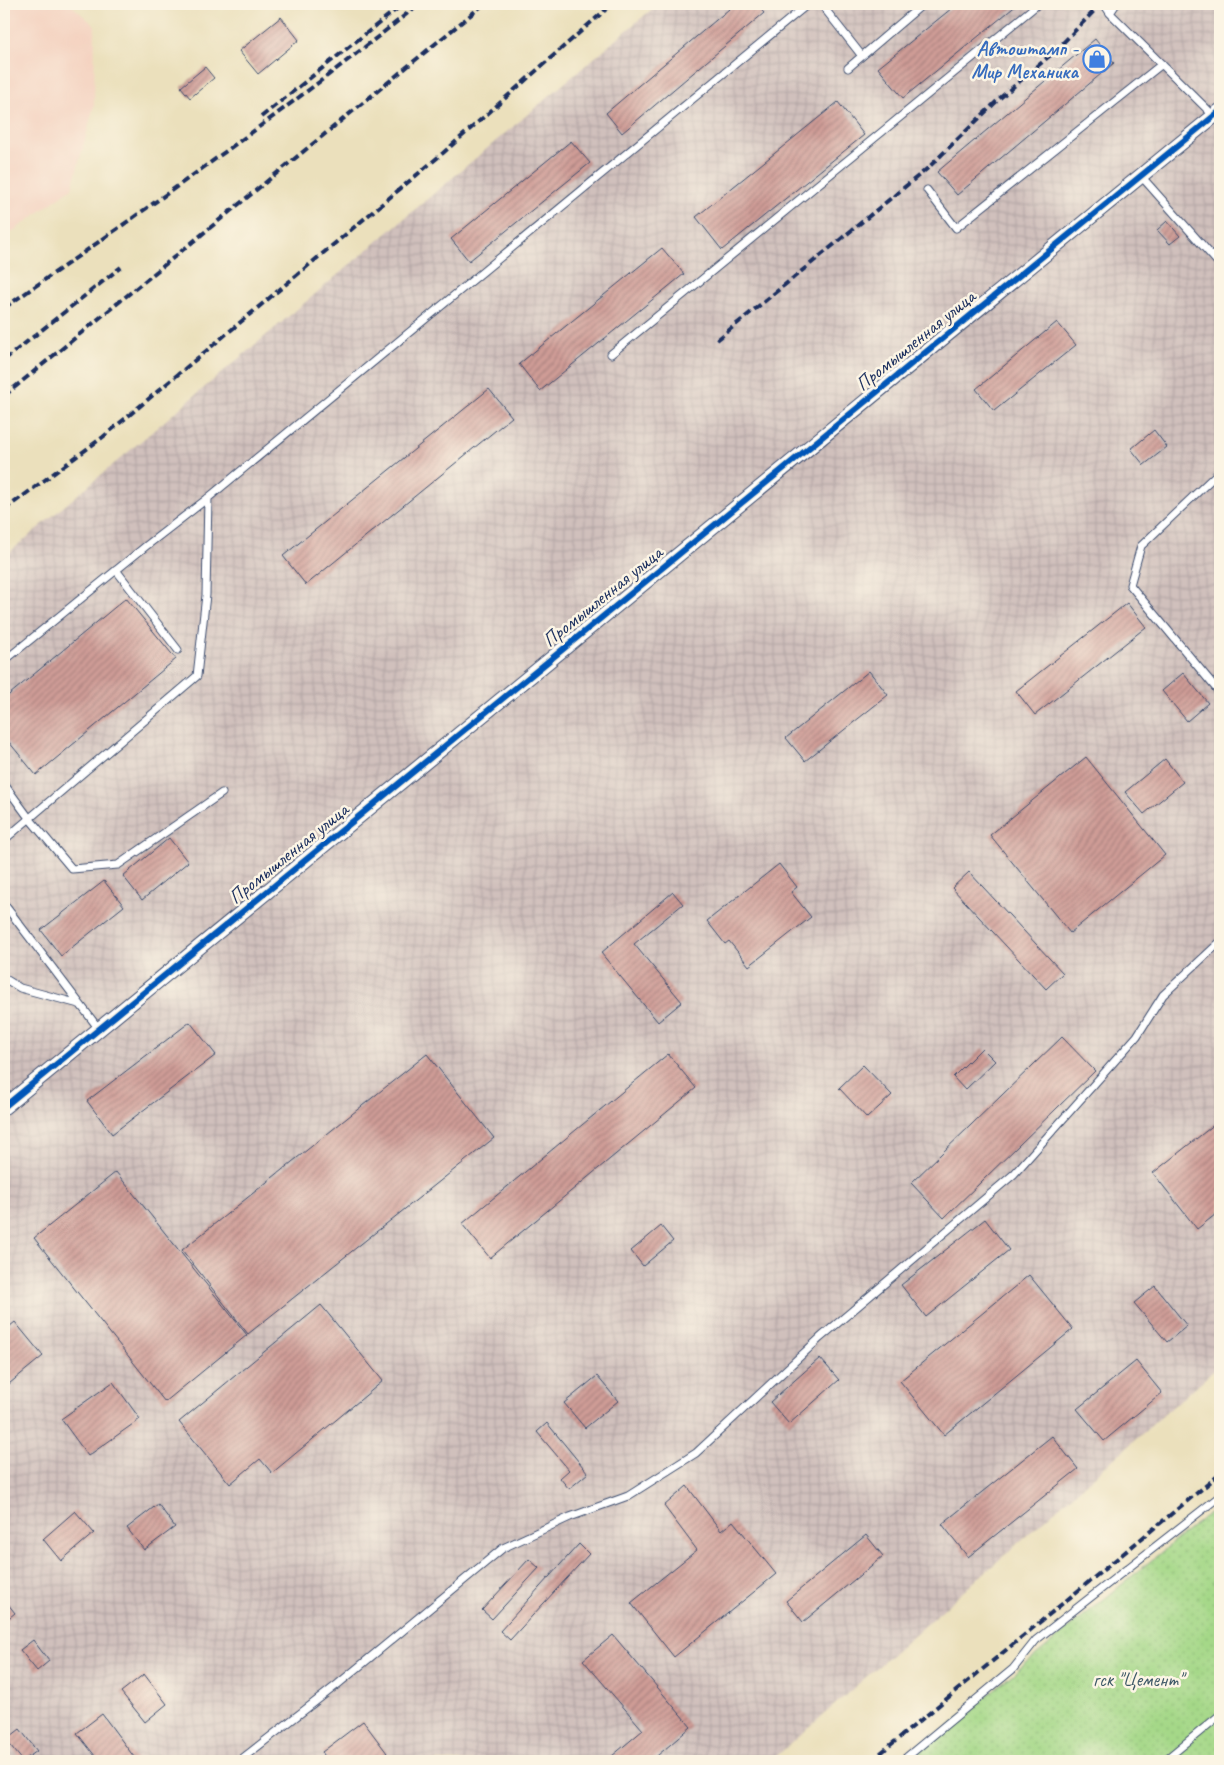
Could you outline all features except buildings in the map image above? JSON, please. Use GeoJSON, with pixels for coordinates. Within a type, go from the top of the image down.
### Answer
{"type":"FeatureCollection","features":[{"type":"Feature","properties":{"kind":"street","name":"Промышленная улица"},"geometry":{"type":"LineString","coordinates":[[4,1107],[1217,114]]}},
{"type":"Feature","properties":{"kind":"lane"},"geometry":{"type":"LineString","coordinates":[[4,661],[208,498],[808,4]]}},
{"type":"Feature","properties":{"kind":"lane"},"geometry":{"type":"LineString","coordinates":[[821,4],[862,56]]}},
{"type":"Feature","properties":{"kind":"lane"},"geometry":{"type":"LineString","coordinates":[[611,354],[1038,4]]}},
{"type":"Feature","properties":{"kind":"lane"},"geometry":{"type":"LineString","coordinates":[[1104,4],[1110,13],[1162,64],[1217,114]]}},
{"type":"Feature","properties":{"kind":"lane"},"geometry":{"type":"LineString","coordinates":[[1110,13],[1116,4]]}},
{"type":"Feature","properties":{"kind":"lane"},"geometry":{"type":"LineString","coordinates":[[848,68],[918,5]]}},
{"type":"Feature","properties":{"kind":"lane"},"geometry":{"type":"LineString","coordinates":[[927,190],[956,228],[1162,64]]}},
{"type":"Feature","properties":{"kind":"lane"},"geometry":{"type":"LineString","coordinates":[[1141,176],[1220,265]]}},
{"type":"Feature","properties":{"kind":"lane"},"geometry":{"type":"LineString","coordinates":[[1220,472],[1141,546],[1130,585],[1220,693]]}},
{"type":"Feature","properties":{"kind":"lane"},"geometry":{"type":"LineString","coordinates":[[4,840],[197,676],[206,595],[208,498]]}},
{"type":"Feature","properties":{"kind":"lane"},"geometry":{"type":"LineString","coordinates":[[116,570],[178,650]]}},
{"type":"Feature","properties":{"kind":"lane"},"geometry":{"type":"LineString","coordinates":[[4,784],[29,818],[72,869],[118,865],[222,793]]}},
{"type":"Feature","properties":{"kind":"lane"},"geometry":{"type":"LineString","coordinates":[[4,904],[98,1029]]}},
{"type":"Feature","properties":{"kind":"lane"},"geometry":{"type":"LineString","coordinates":[[240,1761],[338,1684],[503,1548],[570,1517],[628,1496],[696,1453],[820,1338],[1014,1174],[1138,1036],[1163,995],[1220,942]]}},
{"type":"Feature","properties":{"kind":"lane"},"geometry":{"type":"LineString","coordinates":[[4,978],[20,988],[80,1004]]}},
{"type":"Feature","properties":{"kind":"lane"},"geometry":{"type":"LineString","coordinates":[[902,1761],[1014,1669],[1036,1640],[1220,1496]]}},
{"type":"Feature","properties":{"kind":"lane"},"geometry":{"type":"LineString","coordinates":[[1164,1761],[1220,1715]]}},
{"type":"Feature","properties":{"kind":"shaded area"},"geometry":{"type":"Polygon","coordinates":[[[4,4],[70,4],[95,26],[94,106],[72,188],[4,238],[4,4]]]}},
{"type":"Feature","properties":{"kind":"shaded area"},"geometry":{"type":"Polygon","coordinates":[[[658,4],[1220,4],[1220,1365],[771,1761],[4,1761],[4,557],[658,4]]]}},
{"type":"Feature","properties":{"kind":"green space","name":"гск \"Цемент\""},"geometry":{"type":"Polygon","coordinates":[[[1220,1504],[1220,1761],[907,1761],[1220,1504]]]}},
{"type":"Feature","properties":{"kind":"railway"},"geometry":{"type":"LineString","coordinates":[[261,117],[403,4]]}},
{"type":"Feature","properties":{"kind":"railway"},"geometry":{"type":"LineString","coordinates":[[4,308],[266,122],[419,4]]}},
{"type":"Feature","properties":{"kind":"railway"},"geometry":{"type":"LineString","coordinates":[[4,396],[484,4]]}},
{"type":"Feature","properties":{"kind":"railway"},"geometry":{"type":"LineString","coordinates":[[4,510],[103,437],[443,153],[612,4]]}},
{"type":"Feature","properties":{"kind":"railway"},"geometry":{"type":"LineString","coordinates":[[717,340],[928,168],[1000,98],[1053,53],[1101,4]]}},
{"type":"Feature","properties":{"kind":"railway"},"geometry":{"type":"LineString","coordinates":[[4,360],[121,267]]}},
{"type":"Feature","properties":{"kind":"railway"},"geometry":{"type":"LineString","coordinates":[[871,1761],[1220,1474]]}},
{"type":"Feature","properties":{"kind":"cycle path"},"geometry":{"type":"LineString","coordinates":[[4,1107],[1220,111]]}},
{"type":"Feature","properties":{"kind":"place","name":"Автоштамп - Мир Механика"},"geometry":{"type":"Point","coordinates":[1097,59]}}]}
